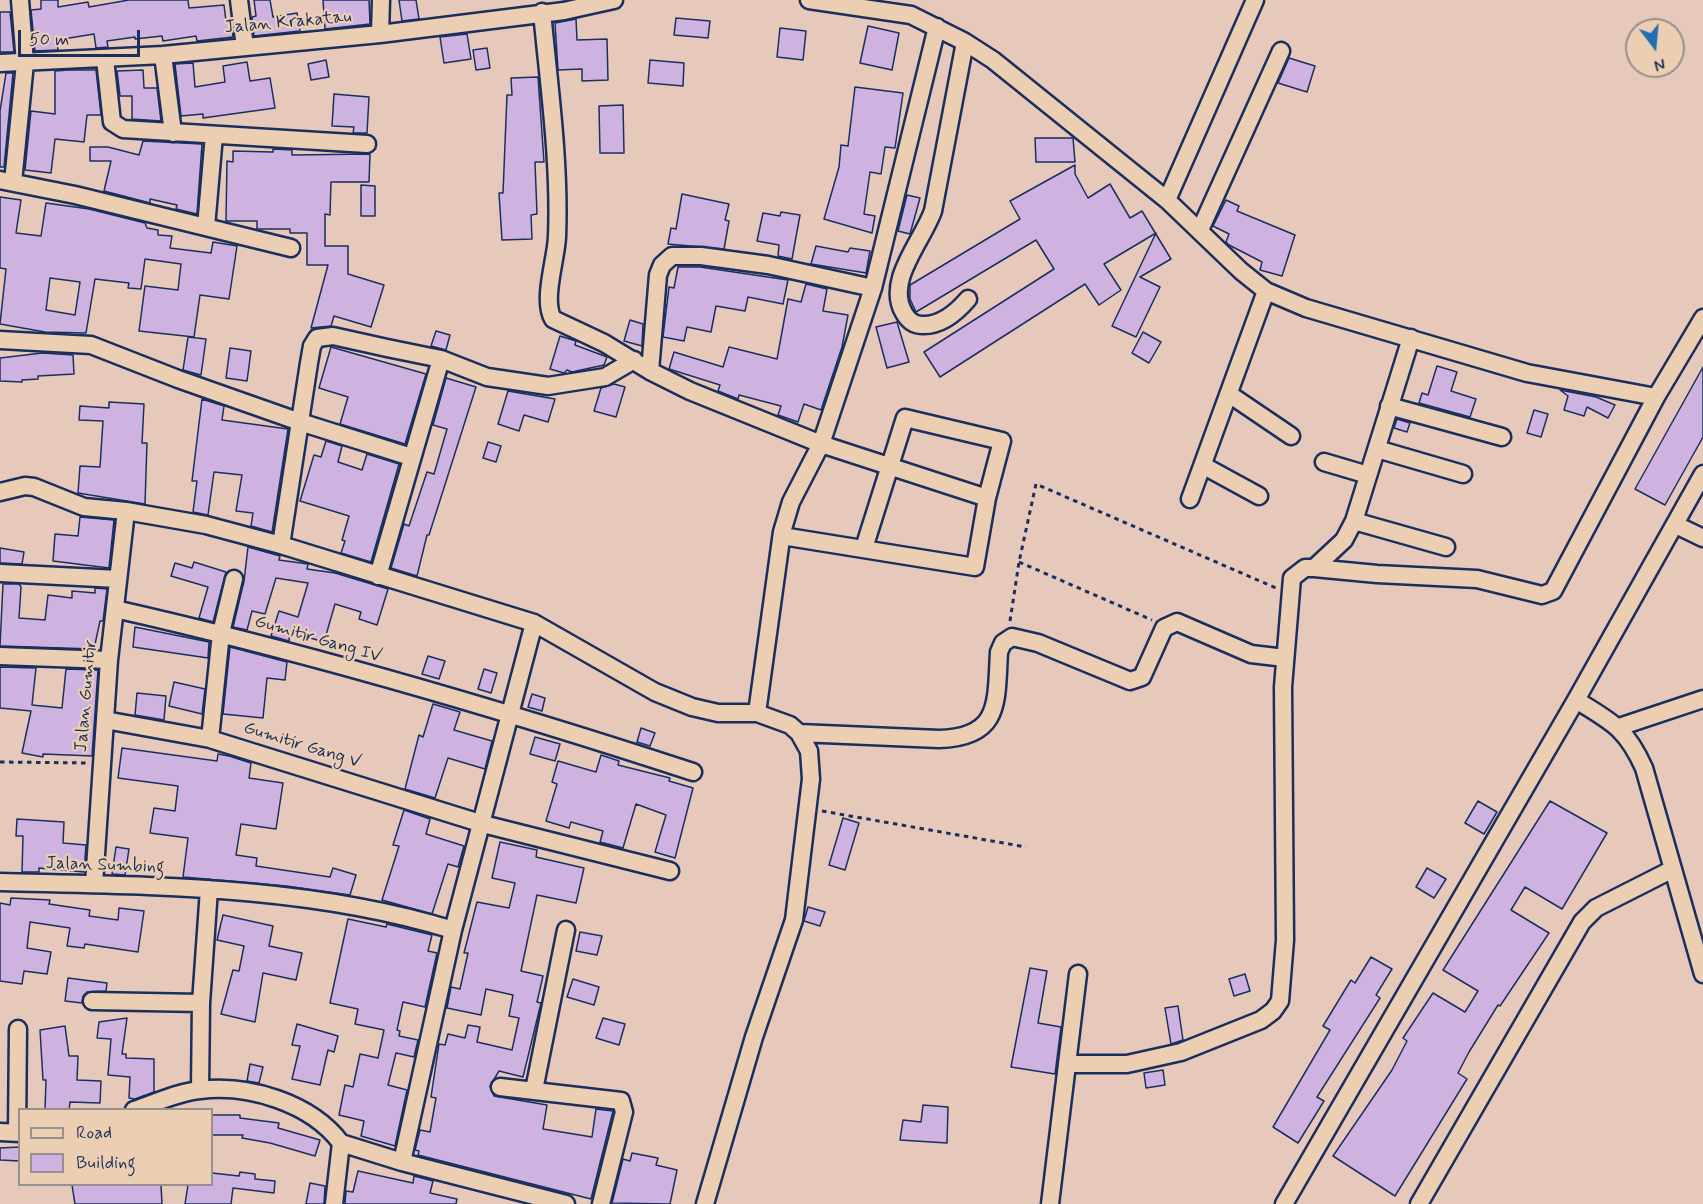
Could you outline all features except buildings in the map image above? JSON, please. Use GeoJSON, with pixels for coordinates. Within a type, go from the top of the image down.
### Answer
{"type":"FeatureCollection","features":[{"type":"Feature","properties":{"kind":"street"},"geometry":{"type":"LineString","coordinates":[[20,0],[25,63],[7,181],[291,248]]}},
{"type":"Feature","properties":{"kind":"street"},"geometry":{"type":"LineString","coordinates":[[239,0],[245,47]]}},
{"type":"Feature","properties":{"kind":"street"},"geometry":{"type":"LineString","coordinates":[[380,34],[381,0]]}},
{"type":"Feature","properties":{"kind":"street","name":"Jalan Krakatau"},"geometry":{"type":"LineString","coordinates":[[0,63],[163,55],[380,34],[564,10],[614,0]]}},
{"type":"Feature","properties":{"kind":"street"},"geometry":{"type":"LineString","coordinates":[[809,0],[910,8],[937,27],[965,42],[993,60],[1167,200],[1241,271],[1266,291],[1306,308],[1527,373],[1656,397]]}},
{"type":"Feature","properties":{"kind":"street"},"geometry":{"type":"LineString","coordinates":[[1167,200],[1255,0]]}},
{"type":"Feature","properties":{"kind":"street"},"geometry":{"type":"LineString","coordinates":[[542,12],[557,197],[556,241],[548,303],[549,312],[559,324],[590,336],[690,391],[821,444],[987,498]]}},
{"type":"Feature","properties":{"kind":"street"},"geometry":{"type":"LineString","coordinates":[[757,712],[782,536],[791,502],[821,444],[873,288],[937,27]]}},
{"type":"Feature","properties":{"kind":"street"},"geometry":{"type":"LineString","coordinates":[[965,42],[933,211],[927,229],[904,270],[898,293],[907,318],[915,325],[924,326],[953,315],[968,299]]}},
{"type":"Feature","properties":{"kind":"street"},"geometry":{"type":"LineString","coordinates":[[1200,230],[1281,51]]}},
{"type":"Feature","properties":{"kind":"street"},"geometry":{"type":"LineString","coordinates":[[163,55],[173,133]]}},
{"type":"Feature","properties":{"kind":"street"},"geometry":{"type":"LineString","coordinates":[[105,59],[112,122],[123,129],[367,144]]}},
{"type":"Feature","properties":{"kind":"street"},"geometry":{"type":"LineString","coordinates":[[206,227],[214,135]]}},
{"type":"Feature","properties":{"kind":"street"},"geometry":{"type":"LineString","coordinates":[[650,371],[658,275],[662,265],[672,256],[679,254],[701,256],[768,265],[873,288]]}},
{"type":"Feature","properties":{"kind":"street"},"geometry":{"type":"LineString","coordinates":[[1190,499],[1204,466],[1266,291]]}},
{"type":"Feature","properties":{"kind":"street"},"geometry":{"type":"LineString","coordinates":[[1067,1065],[1127,1064],[1181,1052],[1261,1020],[1273,1011],[1280,1001],[1286,940],[1283,687],[1292,578],[1305,568],[1314,568],[1477,579],[1542,595],[1550,593],[1558,585],[1656,397],[1703,318]]}},
{"type":"Feature","properties":{"kind":"street"},"geometry":{"type":"LineString","coordinates":[[281,545],[312,346],[317,338],[333,336],[441,359],[487,377],[548,386],[605,377],[634,360]]}},
{"type":"Feature","properties":{"kind":"street"},"geometry":{"type":"LineString","coordinates":[[1314,568],[1344,540],[1354,521],[1411,338]]}},
{"type":"Feature","properties":{"kind":"street"},"geometry":{"type":"LineString","coordinates":[[0,340],[92,345],[178,379],[300,422],[411,457]]}},
{"type":"Feature","properties":{"kind":"street"},"geometry":{"type":"LineString","coordinates":[[378,576],[441,359]]}},
{"type":"Feature","properties":{"kind":"street"},"geometry":{"type":"LineString","coordinates":[[1229,394],[1291,436]]}},
{"type":"Feature","properties":{"kind":"street"},"geometry":{"type":"LineString","coordinates":[[1389,406],[1502,438]]}},
{"type":"Feature","properties":{"kind":"street"},"geometry":{"type":"LineString","coordinates":[[782,536],[975,567],[987,498],[1002,441],[905,418],[864,548]]}},
{"type":"Feature","properties":{"kind":"street"},"geometry":{"type":"LineString","coordinates":[[1377,449],[1463,474]]}},
{"type":"Feature","properties":{"kind":"street"},"geometry":{"type":"LineString","coordinates":[[1324,462],[1368,475]]}},
{"type":"Feature","properties":{"kind":"street"},"geometry":{"type":"LineString","coordinates":[[1204,466],[1259,496]]}},
{"type":"Feature","properties":{"kind":"street"},"geometry":{"type":"LineString","coordinates":[[1284,1204],[1576,700],[1703,474]]}},
{"type":"Feature","properties":{"kind":"street"},"geometry":{"type":"LineString","coordinates":[[0,492],[30,486],[84,507],[126,511],[206,525],[281,545],[534,623],[646,687],[692,707],[718,713],[757,712],[790,725],[799,733],[810,760],[809,809],[794,920],[754,1037],[705,1204]]}},
{"type":"Feature","properties":{"kind":"street","name":"Jalan Gumitir"},"geometry":{"type":"LineString","coordinates":[[94,885],[109,660],[126,511]]}},
{"type":"Feature","properties":{"kind":"street"},"geometry":{"type":"LineString","coordinates":[[1354,521],[1446,547]]}},
{"type":"Feature","properties":{"kind":"street"},"geometry":{"type":"LineString","coordinates":[[1676,525],[1703,538]]}},
{"type":"Feature","properties":{"kind":"street"},"geometry":{"type":"LineString","coordinates":[[0,573],[118,579]]}},
{"type":"Feature","properties":{"kind":"street"},"geometry":{"type":"LineString","coordinates":[[210,739],[221,633],[234,579]]}},
{"type":"Feature","properties":{"kind":"street","name":"Gumitir Gang IV"},"geometry":{"type":"LineString","coordinates":[[115,609],[221,633],[510,714],[693,772]]}},
{"type":"Feature","properties":{"kind":"street"},"geometry":{"type":"LineString","coordinates":[[799,733],[939,739],[960,738],[974,734],[985,726],[993,715],[999,652],[1007,640],[1012,637],[1024,638],[1130,681],[1142,677],[1167,626],[1177,622],[1251,654],[1285,658]]}},
{"type":"Feature","properties":{"kind":"street"},"geometry":{"type":"LineString","coordinates":[[402,1162],[453,930],[483,824],[534,623]]}},
{"type":"Feature","properties":{"kind":"street"},"geometry":{"type":"LineString","coordinates":[[0,656],[109,660]]}},
{"type":"Feature","properties":{"kind":"street"},"geometry":{"type":"LineString","coordinates":[[1619,727],[1703,699]]}},
{"type":"Feature","properties":{"kind":"street"},"geometry":{"type":"LineString","coordinates":[[1576,700],[1619,727],[1633,744],[1644,768],[1703,974]]}},
{"type":"Feature","properties":{"kind":"street","name":"Gumitir Gang V"},"geometry":{"type":"LineString","coordinates":[[105,720],[210,739],[483,824],[670,871]]}},
{"type":"Feature","properties":{"kind":"street"},"geometry":{"type":"LineString","coordinates":[[1419,1204],[1582,922],[1596,908],[1673,869]]}},
{"type":"Feature","properties":{"kind":"street","name":"Jalan Sumbing"},"geometry":{"type":"LineString","coordinates":[[0,882],[209,889],[283,895],[350,904],[453,930]]}},
{"type":"Feature","properties":{"kind":"street"},"geometry":{"type":"LineString","coordinates":[[200,1090],[201,1003],[209,889]]}},
{"type":"Feature","properties":{"kind":"street"},"geometry":{"type":"LineString","coordinates":[[534,1090],[566,930]]}},
{"type":"Feature","properties":{"kind":"street"},"geometry":{"type":"LineString","coordinates":[[1050,1204],[1078,974]]}},
{"type":"Feature","properties":{"kind":"street"},"geometry":{"type":"LineString","coordinates":[[92,1001],[201,1003]]}},
{"type":"Feature","properties":{"kind":"street"},"geometry":{"type":"LineString","coordinates":[[12,1133],[18,1029]]}},
{"type":"Feature","properties":{"kind":"street"},"geometry":{"type":"LineString","coordinates":[[500,1087],[621,1101],[624,1112],[601,1204]]}},
{"type":"Feature","properties":{"kind":"street"},"geometry":{"type":"LineString","coordinates":[[141,1108],[200,1090],[243,1091],[275,1099],[319,1119],[342,1143],[402,1162],[566,1204]]}},
{"type":"Feature","properties":{"kind":"street"},"geometry":{"type":"LineString","coordinates":[[334,1204],[342,1143]]}},
{"type":"Feature","properties":{"kind":"path"},"geometry":{"type":"LineString","coordinates":[[1007,640],[1019,562],[1036,484],[1290,594]]}},
{"type":"Feature","properties":{"kind":"path"},"geometry":{"type":"LineString","coordinates":[[1019,562],[1167,626]]}},
{"type":"Feature","properties":{"kind":"path"},"geometry":{"type":"LineString","coordinates":[[0,762],[101,763]]}},
{"type":"Feature","properties":{"kind":"path"},"geometry":{"type":"LineString","coordinates":[[809,809],[1026,847]]}}]}
